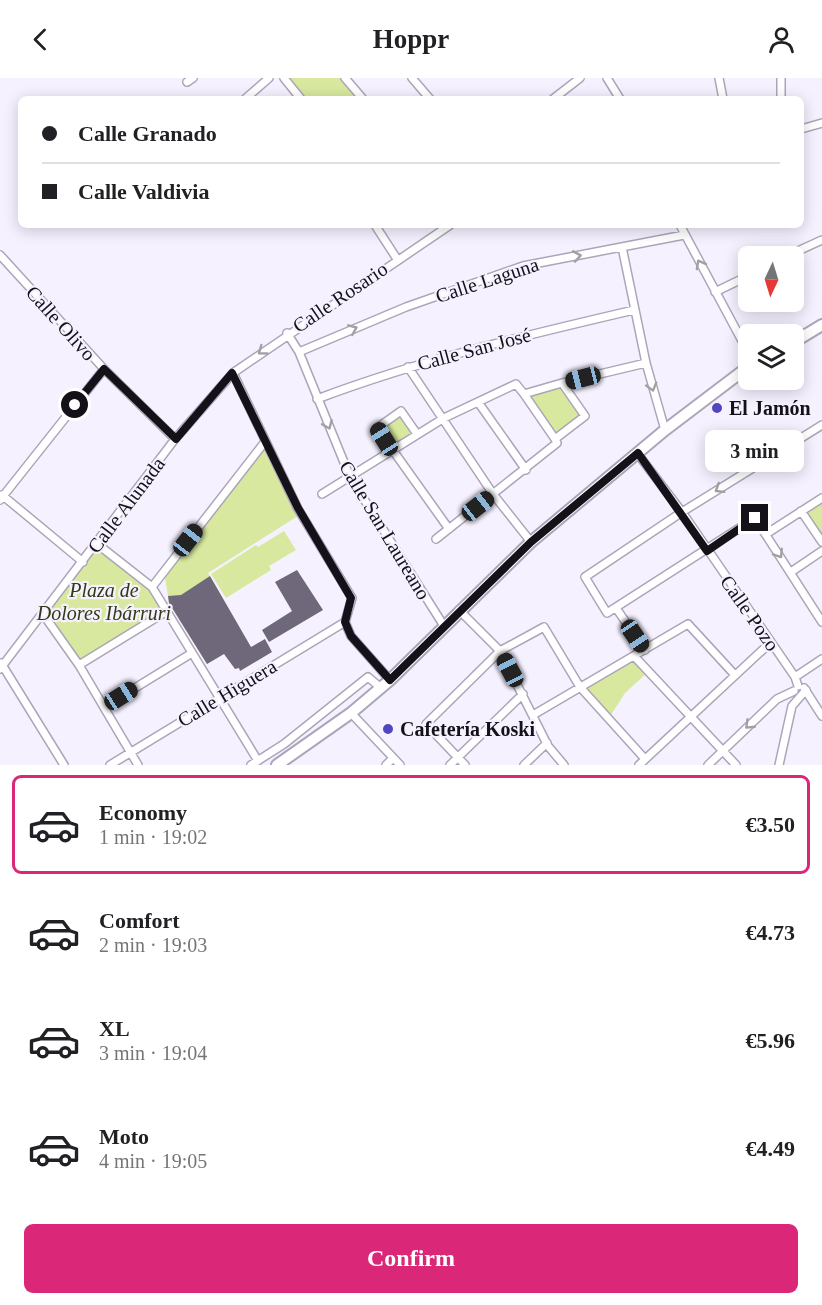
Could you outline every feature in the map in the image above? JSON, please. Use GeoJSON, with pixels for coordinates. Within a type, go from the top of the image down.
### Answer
{"type":"FeatureCollection","features":[{"type":"Feature","properties":{"kind":"street"},"geometry":{"type":"LineString","coordinates":[[248,96],[269,78]]}},
{"type":"Feature","properties":{"kind":"street"},"geometry":{"type":"LineString","coordinates":[[284,78],[299,96]]}},
{"type":"Feature","properties":{"kind":"street"},"geometry":{"type":"LineString","coordinates":[[345,78],[360,96]]}},
{"type":"Feature","properties":{"kind":"street"},"geometry":{"type":"LineString","coordinates":[[412,78],[425,96]]}},
{"type":"Feature","properties":{"kind":"street"},"geometry":{"type":"LineString","coordinates":[[557,96],[580,78]]}},
{"type":"Feature","properties":{"kind":"street"},"geometry":{"type":"LineString","coordinates":[[607,78],[618,96]]}},
{"type":"Feature","properties":{"kind":"street"},"geometry":{"type":"LineString","coordinates":[[719,78],[722,96]]}},
{"type":"Feature","properties":{"kind":"street"},"geometry":{"type":"LineString","coordinates":[[781,78],[781,96]]}},
{"type":"Feature","properties":{"kind":"street"},"geometry":{"type":"LineString","coordinates":[[804,128],[822,123]]}},
{"type":"Feature","properties":{"kind":"street"},"geometry":{"type":"LineString","coordinates":[[377,228],[397,259]]}},
{"type":"Feature","properties":{"kind":"street","name":"Calle Rosario"},"geometry":{"type":"LineString","coordinates":[[232,373],[287,333],[445,228]]}},
{"type":"Feature","properties":{"kind":"street"},"geometry":{"type":"LineString","coordinates":[[681,228],[738,333]]}},
{"type":"Feature","properties":{"kind":"street","name":"Calle Laguna"},"geometry":{"type":"LineString","coordinates":[[299,352],[406,307],[523,266],[684,235]]}},
{"type":"Feature","properties":{"kind":"street"},"geometry":{"type":"LineString","coordinates":[[804,248],[822,240]]}},
{"type":"Feature","properties":{"kind":"street"},"geometry":{"type":"LineString","coordinates":[[622,247],[646,363],[664,430]]}},
{"type":"Feature","properties":{"kind":"street","name":"Calle Olivo"},"geometry":{"type":"LineString","coordinates":[[0,255],[104,369],[176,439]]}},
{"type":"Feature","properties":{"kind":"street"},"geometry":{"type":"LineString","coordinates":[[716,292],[738,281]]}},
{"type":"Feature","properties":{"kind":"street","name":"Calle San José"},"geometry":{"type":"LineString","coordinates":[[317,399],[408,367],[634,310]]}},
{"type":"Feature","properties":{"kind":"street"},"geometry":{"type":"LineString","coordinates":[[804,336],[822,325]]}},
{"type":"Feature","properties":{"kind":"street","name":"Calle San Laureano"},"geometry":{"type":"LineString","coordinates":[[287,333],[299,352],[350,477],[444,626]]}},
{"type":"Feature","properties":{"kind":"street"},"geometry":{"type":"LineString","coordinates":[[524,394],[646,363]]}},
{"type":"Feature","properties":{"kind":"street"},"geometry":{"type":"LineString","coordinates":[[408,367],[493,494],[531,542]]}},
{"type":"Feature","properties":{"kind":"street"},"geometry":{"type":"LineString","coordinates":[[83,562],[1,496],[104,369]]}},
{"type":"Feature","properties":{"kind":"street"},"geometry":{"type":"LineString","coordinates":[[232,373],[264,443],[301,514],[351,598],[345,622],[351,636],[390,680]]}},
{"type":"Feature","properties":{"kind":"street","name":"Calle Alunada"},"geometry":{"type":"LineString","coordinates":[[1,666],[176,439],[232,373]]}},
{"type":"Feature","properties":{"kind":"street"},"geometry":{"type":"LineString","coordinates":[[277,765],[351,713],[381,688],[531,542],[664,430],[738,375]]}},
{"type":"Feature","properties":{"kind":"street"},"geometry":{"type":"LineString","coordinates":[[555,439],[585,416],[562,383]]}},
{"type":"Feature","properties":{"kind":"street"},"geometry":{"type":"LineString","coordinates":[[322,494],[444,418],[516,384],[557,443],[526,470],[436,539]]}},
{"type":"Feature","properties":{"kind":"street"},"geometry":{"type":"LineString","coordinates":[[478,402],[526,470]]}},
{"type":"Feature","properties":{"kind":"street"},"geometry":{"type":"LineString","coordinates":[[417,434],[401,411],[377,428],[449,529]]}},
{"type":"Feature","properties":{"kind":"street"},"geometry":{"type":"LineString","coordinates":[[822,425],[682,512],[585,577],[607,613],[707,551],[755,518],[819,611],[822,622]]}},
{"type":"Feature","properties":{"kind":"street"},"geometry":{"type":"LineString","coordinates":[[152,587],[264,443]]}},
{"type":"Feature","properties":{"kind":"street","name":"Calle Pozo"},"geometry":{"type":"LineString","coordinates":[[638,453],[682,512],[795,677],[800,692]]}},
{"type":"Feature","properties":{"kind":"street"},"geometry":{"type":"LineString","coordinates":[[766,534],[822,499]]}},
{"type":"Feature","properties":{"kind":"street"},"geometry":{"type":"LineString","coordinates":[[801,511],[822,542]]}},
{"type":"Feature","properties":{"kind":"street"},"geometry":{"type":"LineString","coordinates":[[96,543],[152,587],[219,697],[254,763],[327,712],[368,678],[381,688]]}},
{"type":"Feature","properties":{"kind":"street"},"geometry":{"type":"LineString","coordinates":[[791,572],[822,551]]}},
{"type":"Feature","properties":{"kind":"street"},"geometry":{"type":"LineString","coordinates":[[616,608],[645,650]]}},
{"type":"Feature","properties":{"kind":"street"},"geometry":{"type":"LineString","coordinates":[[459,610],[500,651],[547,743],[564,765]]}},
{"type":"Feature","properties":{"kind":"street"},"geometry":{"type":"LineString","coordinates":[[79,665],[167,612]]}},
{"type":"Feature","properties":{"kind":"street"},"geometry":{"type":"LineString","coordinates":[[43,614],[79,665],[138,765]]}},
{"type":"Feature","properties":{"kind":"street","name":"Calle Higuera"},"geometry":{"type":"LineString","coordinates":[[110,765],[345,622]]}},
{"type":"Feature","properties":{"kind":"street"},"geometry":{"type":"LineString","coordinates":[[533,715],[687,624],[734,675]]}},
{"type":"Feature","properties":{"kind":"street"},"geometry":{"type":"LineString","coordinates":[[465,765],[426,724],[500,651],[544,627],[580,687],[645,759]]}},
{"type":"Feature","properties":{"kind":"street"},"geometry":{"type":"LineString","coordinates":[[639,765],[771,642]]}},
{"type":"Feature","properties":{"kind":"street"},"geometry":{"type":"LineString","coordinates":[[104,707],[192,653]]}},
{"type":"Feature","properties":{"kind":"street"},"geometry":{"type":"LineString","coordinates":[[634,656],[736,765]]}},
{"type":"Feature","properties":{"kind":"street"},"geometry":{"type":"LineString","coordinates":[[795,677],[822,659]]}},
{"type":"Feature","properties":{"kind":"street"},"geometry":{"type":"LineString","coordinates":[[1,666],[64,765]]}},
{"type":"Feature","properties":{"kind":"street"},"geometry":{"type":"LineString","coordinates":[[800,692],[817,705],[822,716]]}},
{"type":"Feature","properties":{"kind":"street"},"geometry":{"type":"LineString","coordinates":[[708,765],[777,699],[800,692]]}},
{"type":"Feature","properties":{"kind":"street"},"geometry":{"type":"LineString","coordinates":[[779,765],[792,706],[800,692]]}},
{"type":"Feature","properties":{"kind":"street"},"geometry":{"type":"LineString","coordinates":[[450,765],[523,694]]}},
{"type":"Feature","properties":{"kind":"street"},"geometry":{"type":"LineString","coordinates":[[351,713],[400,765]]}},
{"type":"Feature","properties":{"kind":"street"},"geometry":{"type":"LineString","coordinates":[[524,765],[547,743]]}},
{"type":"Feature","properties":{"kind":"street"},"geometry":{"type":"LineString","coordinates":[[386,765],[393,758]]}},
{"type":"Feature","properties":{"kind":"green space"},"geometry":{"type":"Polygon","coordinates":[[[284,78],[345,78],[360,96],[299,96],[284,78]]]}},
{"type":"Feature","properties":{"kind":"green space"},"geometry":{"type":"Polygon","coordinates":[[[562,383],[585,416],[555,439],[524,394],[562,383]]]}},
{"type":"Feature","properties":{"kind":"green space"},"geometry":{"type":"Polygon","coordinates":[[[401,411],[417,434],[391,450],[377,428],[401,411]]]}},
{"type":"Feature","properties":{"kind":"green space"},"geometry":{"type":"Polygon","coordinates":[[[264,443],[301,514],[208,573],[246,640],[207,664],[169,603],[164,571],[264,443]]]}},
{"type":"Feature","properties":{"kind":"green space"},"geometry":{"type":"Polygon","coordinates":[[[822,500],[822,542],[801,511],[822,500]]]}},
{"type":"Feature","properties":{"kind":"green space"},"geometry":{"type":"Polygon","coordinates":[[[284,531],[296,550],[269,566],[271,570],[226,598],[211,574],[256,545],[258,547],[284,531]]]}},
{"type":"Feature","properties":{"kind":"green space","name":"Plaza de Dolores Ibárruri"},"geometry":{"type":"Polygon","coordinates":[[[96,543],[152,587],[167,611],[79,665],[43,614],[96,543]]]}},
{"type":"Feature","properties":{"kind":"green space"},"geometry":{"type":"Polygon","coordinates":[[[634,656],[648,672],[625,693],[609,718],[580,687],[634,656]]]}},
{"type":"Feature","properties":{"kind":"building"},"geometry":{"type":"Polygon","coordinates":[[[297,570],[323,610],[269,642],[262,630],[292,611],[275,582],[297,570]]]}},
{"type":"Feature","properties":{"kind":"building"},"geometry":{"type":"Polygon","coordinates":[[[210,576],[251,647],[265,639],[272,652],[240,671],[239,668],[235,669],[224,654],[207,664],[169,603],[168,596],[181,595],[210,576]]]}},
{"type":"Feature","properties":{"kind":"place","name":"El Jamón"},"geometry":{"type":"Point","coordinates":[717,408]}},
{"type":"Feature","properties":{"kind":"place","name":"Cafetería Koski"},"geometry":{"type":"Point","coordinates":[388,729]}},
{"type":"Feature","properties":{"kind":"route"},"geometry":{"type":"LineString","coordinates":[[75,405],[104,369],[176,439],[232,373],[264,443],[298,508],[351,598],[345,622],[351,636],[390,680],[531,542],[638,453],[682,512],[707,551],[755,518]]}}]}
